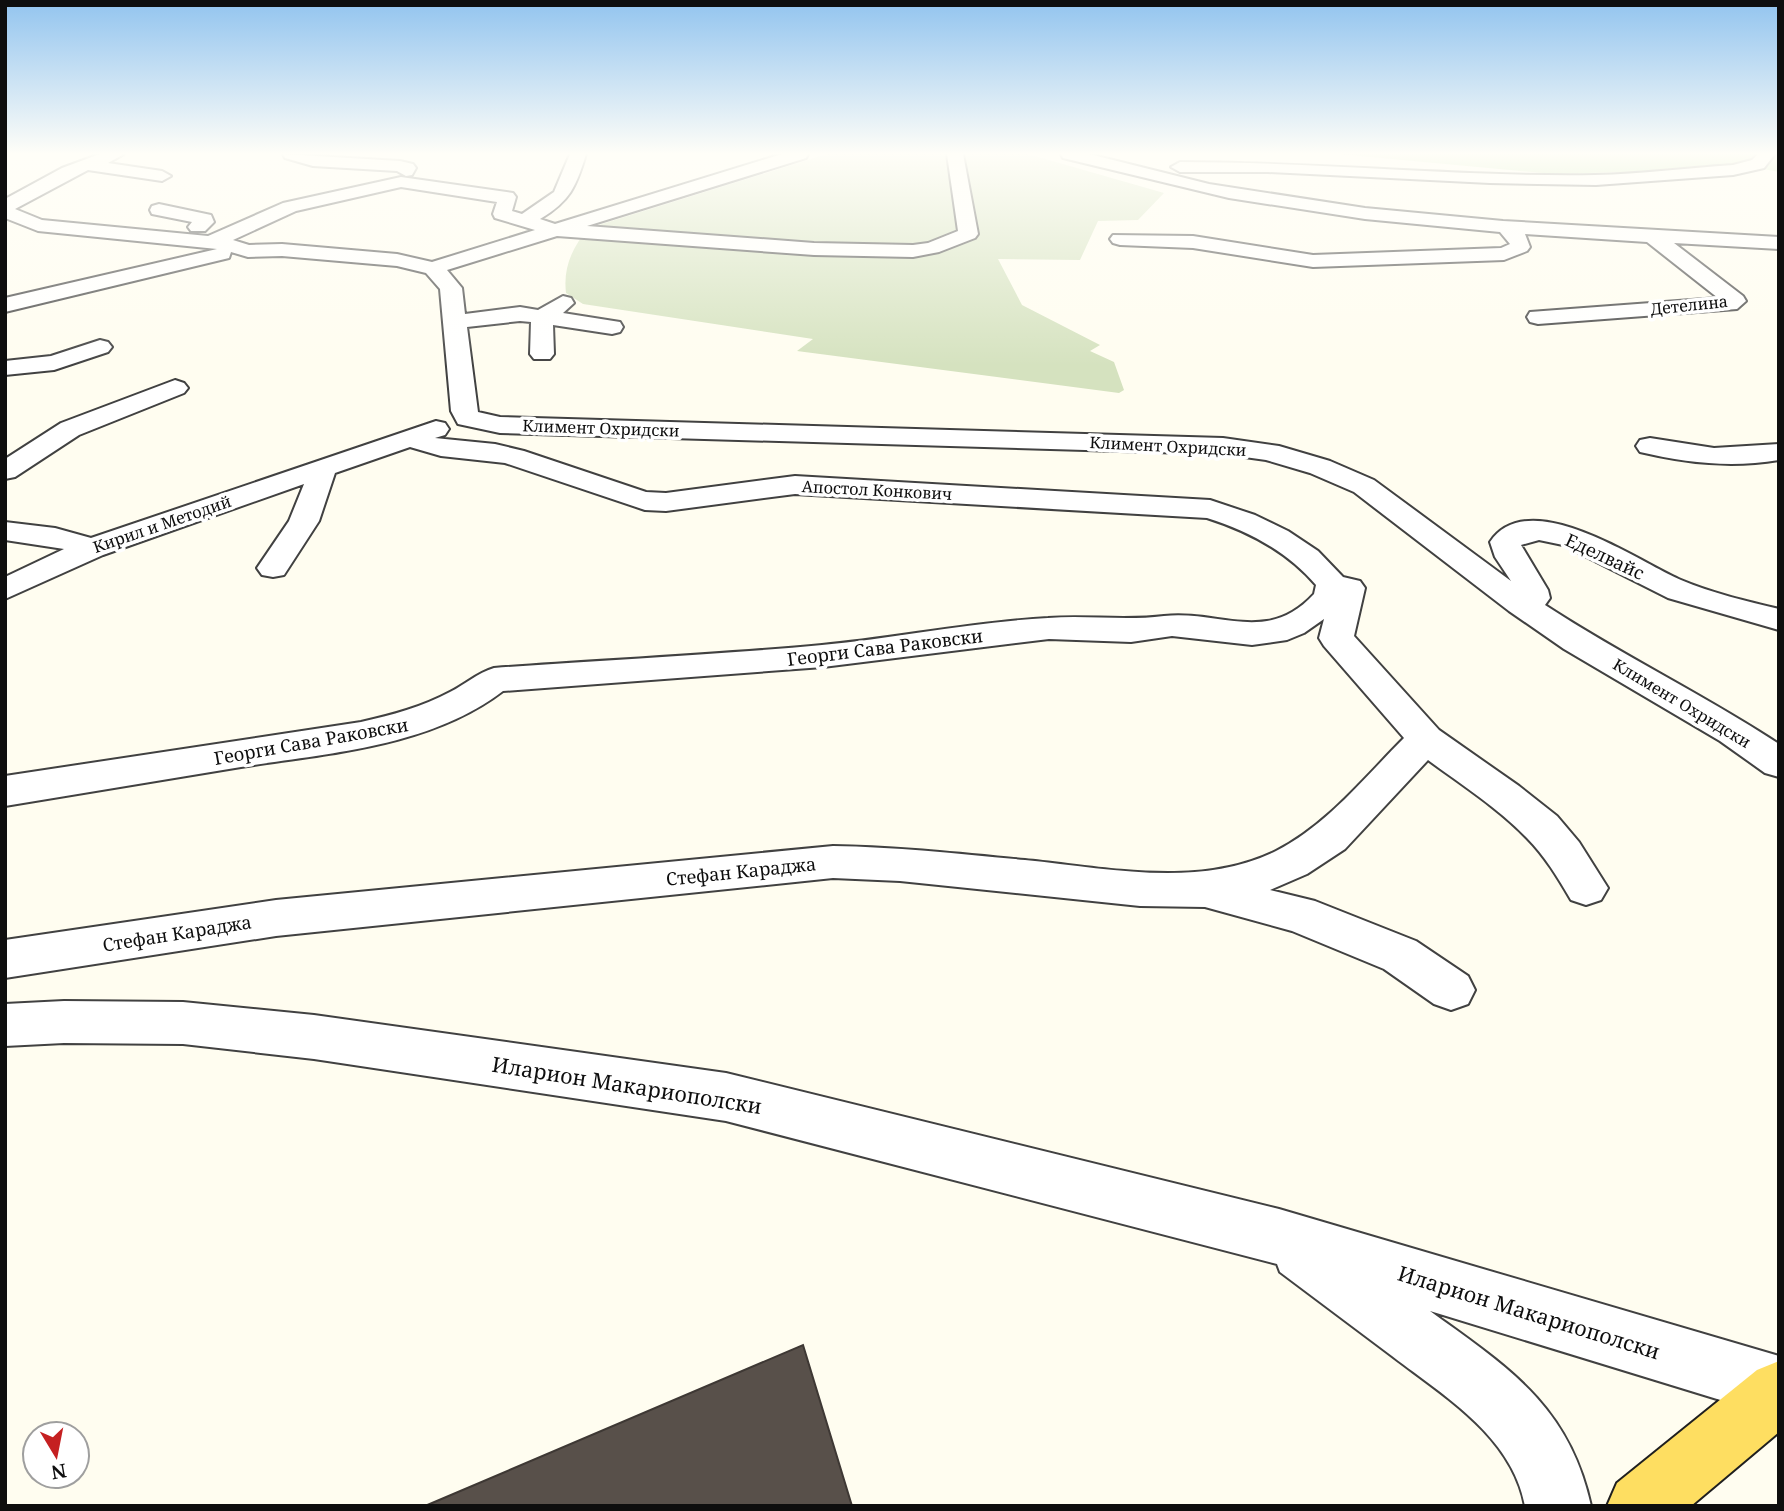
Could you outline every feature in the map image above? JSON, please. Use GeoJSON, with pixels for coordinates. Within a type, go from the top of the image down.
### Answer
{"type":"FeatureCollection","features":[{"type":"Feature","properties":{"kind":"main road"},"geometry":{"type":"LineString","coordinates":[[1640,1506],[1779,1389]]}},
{"type":"Feature","properties":{"kind":"street"},"geometry":{"type":"LineString","coordinates":[[12,225],[211,242],[248,251]]}},
{"type":"Feature","properties":{"kind":"street"},"geometry":{"type":"LineString","coordinates":[[41,225],[57,228]]}},
{"type":"Feature","properties":{"kind":"street"},"geometry":{"type":"LineString","coordinates":[[178,239],[200,225]]}},
{"type":"Feature","properties":{"kind":"street"},"geometry":{"type":"LineString","coordinates":[[211,242],[250,225]]}},
{"type":"Feature","properties":{"kind":"street"},"geometry":{"type":"LineString","coordinates":[[536,225],[556,230],[814,249],[900,251],[932,248],[968,234],[966,225]]}},
{"type":"Feature","properties":{"kind":"street"},"geometry":{"type":"LineString","coordinates":[[5,305],[214,255],[248,251],[282,250],[397,260],[433,268],[574,225]]}},
{"type":"Feature","properties":{"kind":"street"},"geometry":{"type":"LineString","coordinates":[[1490,225],[1779,243]]}},
{"type":"Feature","properties":{"kind":"street"},"geometry":{"type":"LineString","coordinates":[[1120,239],[1193,242],[1313,261],[1504,254],[1520,247],[1519,239],[1505,226]]}},
{"type":"Feature","properties":{"kind":"street","name":"Детелина"},"geometry":{"type":"LineString","coordinates":[[1538,317],[1729,304],[1735,301],[1652,236]]}},
{"type":"Feature","properties":{"kind":"street"},"geometry":{"type":"LineString","coordinates":[[433,268],[451,288],[464,411],[467,418]]}},
{"type":"Feature","properties":{"kind":"street"},"geometry":{"type":"LineString","coordinates":[[542,317],[563,303]]}},
{"type":"Feature","properties":{"kind":"street"},"geometry":{"type":"LineString","coordinates":[[454,322],[520,314],[612,327]]}},
{"type":"Feature","properties":{"kind":"street"},"geometry":{"type":"LineString","coordinates":[[542,317],[542,354]]}},
{"type":"Feature","properties":{"kind":"street"},"geometry":{"type":"LineString","coordinates":[[5,368],[54,363],[100,346]]}},
{"type":"Feature","properties":{"kind":"street"},"geometry":{"type":"LineString","coordinates":[[5,471],[70,429],[174,388]]}},
{"type":"Feature","properties":{"kind":"street","name":"Кирил и Методий"},"geometry":{"type":"LineString","coordinates":[[5,589],[92,548],[467,418]]}},
{"type":"Feature","properties":{"kind":"street","name":"Климент Охридски"},"geometry":{"type":"LineString","coordinates":[[467,418],[500,425],[1223,446],[1269,452],[1320,467],[1364,486],[1521,604],[1576,641],[1732,732],[1779,763]]}},
{"type":"Feature","properties":{"kind":"street","name":"Апостол Конкович"},"geometry":{"type":"LineString","coordinates":[[411,437],[423,446],[491,452],[514,457],[645,501],[666,502],[795,485],[1210,509],[1237,517],[1270,533],[1314,562],[1332,583]]}},
{"type":"Feature","properties":{"kind":"street"},"geometry":{"type":"LineString","coordinates":[[1650,446],[1699,457],[1753,457],[1779,452]]}},
{"type":"Feature","properties":{"kind":"street"},"geometry":{"type":"LineString","coordinates":[[274,568],[302,531],[316,496],[322,468]]}},
{"type":"Feature","properties":{"kind":"street"},"geometry":{"type":"LineString","coordinates":[[5,531],[55,537],[92,548]]}},
{"type":"Feature","properties":{"kind":"street","name":"Еделвайс"},"geometry":{"type":"LineString","coordinates":[[1521,604],[1534,598],[1532,587],[1507,553],[1505,542],[1518,532],[1545,531],[1572,538],[1698,598],[1779,620]]}},
{"type":"Feature","properties":{"kind":"street"},"geometry":{"type":"LineString","coordinates":[[1332,583],[1349,588],[1336,638],[1426,739],[1505,796],[1542,827],[1564,853],[1586,888]]}},
{"type":"Feature","properties":{"kind":"street","name":"Георги Сава Раковски"},"geometry":{"type":"LineString","coordinates":[[5,791],[361,735],[417,722],[452,707],[494,680],[823,656],[1049,628],[1132,631],[1172,626],[1252,634],[1275,632],[1292,626],[1321,606],[1331,596],[1332,583]]}},
{"type":"Feature","properties":{"kind":"street","name":"Стефан Караджа"},"geometry":{"type":"LineString","coordinates":[[5,959],[276,918],[833,862],[900,864],[1140,890],[1203,890],[1248,881],[1292,862],[1330,838],[1426,739]]}},
{"type":"Feature","properties":{"kind":"street"},"geometry":{"type":"LineString","coordinates":[[1203,890],[1312,919],[1400,955],[1451,990]]}},
{"type":"Feature","properties":{"kind":"street","name":"Иларион Макариополски"},"geometry":{"type":"LineString","coordinates":[[5,1025],[64,1022],[196,1024],[314,1037],[726,1097],[1279,1237],[1779,1389]]}},
{"type":"Feature","properties":{"kind":"street","name":"Иларион Макариополски"},"geometry":{"type":"LineString","coordinates":[[1279,1237],[1488,1390],[1504,1406],[1541,1454],[1557,1493],[1558,1506]]}},
{"type":"Feature","properties":{"kind":"green space"},"geometry":{"type":"Polygon","coordinates":[[[600,225],[1096,225],[1080,260],[998,259],[1022,305],[1100,345],[1090,351],[1114,362],[1124,390],[1119,393],[797,351],[813,339],[583,304],[566,293],[565,284],[570,258],[589,228],[600,225]]]}},
{"type":"Feature","properties":{"kind":"building"},"geometry":{"type":"Polygon","coordinates":[[[803,1345],[852,1506],[425,1506],[803,1345]]]}}]}
